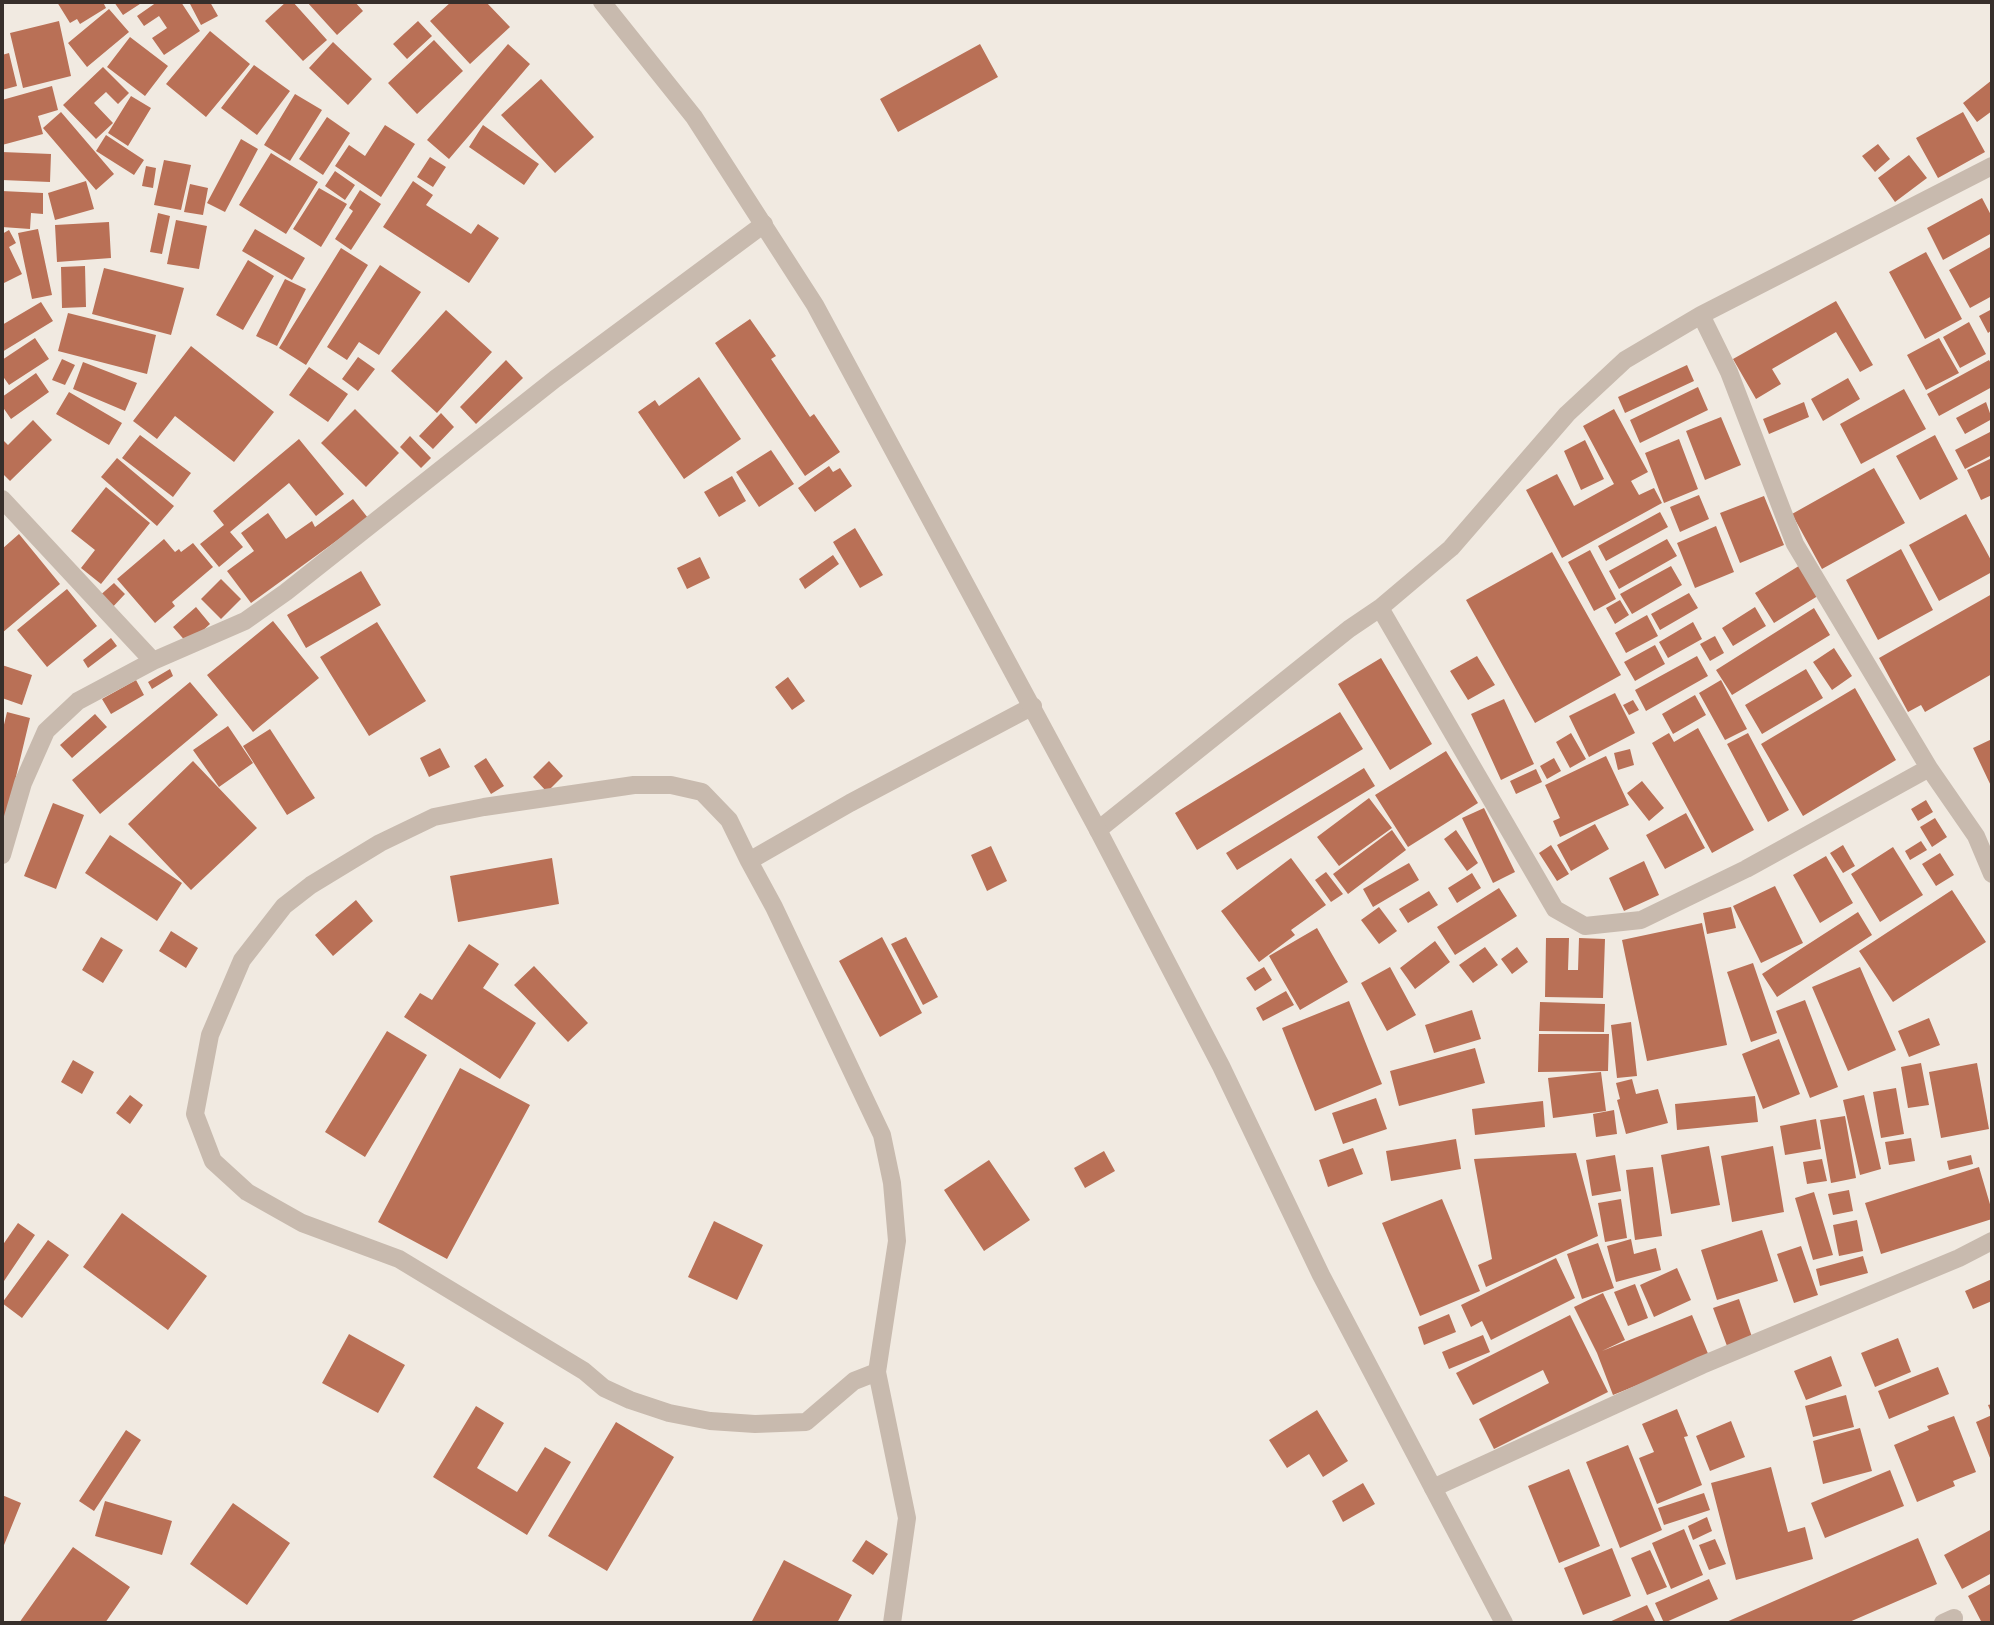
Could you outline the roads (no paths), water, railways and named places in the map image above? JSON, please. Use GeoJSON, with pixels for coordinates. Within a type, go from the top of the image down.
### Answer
{"type":"FeatureCollection","features":[{"type":"Feature","properties":{"kind":"street"},"geometry":{"type":"LineString","coordinates":[[602,2],[694,117],[815,305],[1098,830],[1221,1066],[1321,1275],[1504,1623]]}},
{"type":"Feature","properties":{"kind":"street"},"geometry":{"type":"LineString","coordinates":[[1098,830],[1349,629],[1380,608],[1451,548],[1567,414],[1625,360],[1701,315],[1992,166]]}},
{"type":"Feature","properties":{"kind":"street"},"geometry":{"type":"LineString","coordinates":[[2,855],[23,783],[46,731],[78,701],[153,661],[245,621],[286,592],[555,379],[764,224]]}},
{"type":"Feature","properties":{"kind":"street"},"geometry":{"type":"LineString","coordinates":[[1701,315],[1729,372],[1795,544],[1929,768],[1976,836],[1992,873]]}},
{"type":"Feature","properties":{"kind":"street"},"geometry":{"type":"LineString","coordinates":[[2,499],[153,661]]}},
{"type":"Feature","properties":{"kind":"street"},"geometry":{"type":"LineString","coordinates":[[1380,608],[1555,908],[1584,926],[1641,920],[1746,869],[1929,768]]}},
{"type":"Feature","properties":{"kind":"street"},"geometry":{"type":"LineString","coordinates":[[749,861],[861,797],[1033,706]]}},
{"type":"Feature","properties":{"kind":"street"},"geometry":{"type":"LineString","coordinates":[[877,1372],[854,1381],[806,1422],[755,1424],[710,1421],[669,1413],[604,1388],[584,1371],[399,1259],[302,1223],[247,1192],[214,1161],[195,1114],[210,1035],[242,960],[284,906],[311,885],[380,843],[434,817],[634,785],[671,785],[702,792],[729,820],[774,907],[882,1135],[892,1183],[897,1241],[877,1372],[907,1518],[892,1623]]}},
{"type":"Feature","properties":{"kind":"street"},"geometry":{"type":"LineString","coordinates":[[1433,1488],[1702,1365],[1959,1258],[1992,1241]]}}]}
